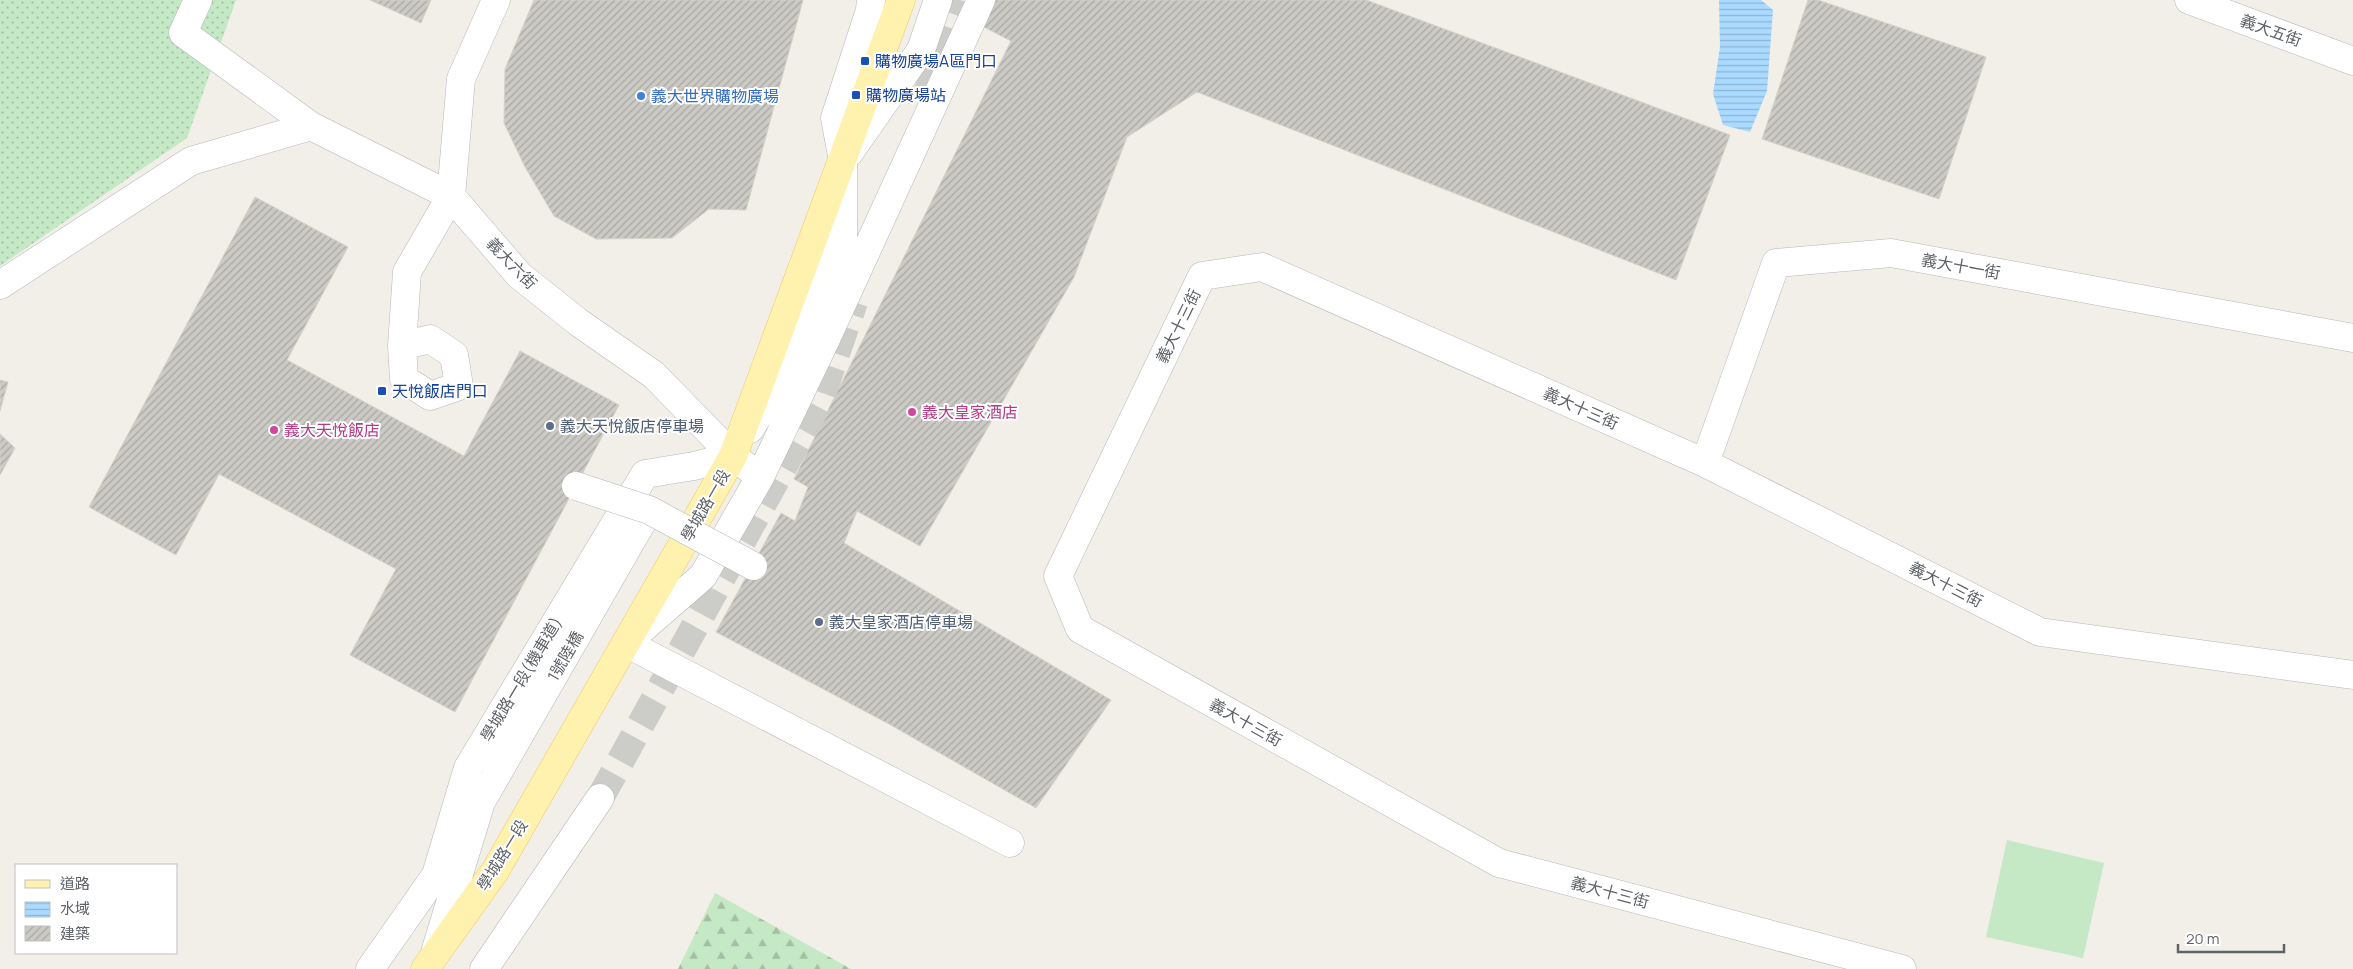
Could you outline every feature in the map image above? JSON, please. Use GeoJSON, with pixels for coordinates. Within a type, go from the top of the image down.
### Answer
{"type":"FeatureCollection","features":[{"type":"Feature","properties":{"kind":"main road","name":"學城路一段"},"geometry":{"type":"LineString","coordinates":[[430,962],[495,871],[733,456],[901,0]]}},
{"type":"Feature","properties":{"kind":"street"},"geometry":{"type":"LineString","coordinates":[[198,0],[183,33],[311,126],[451,196]]}},
{"type":"Feature","properties":{"kind":"street"},"geometry":{"type":"LineString","coordinates":[[402,346],[406,272],[451,196],[462,79],[496,0]]}},
{"type":"Feature","properties":{"kind":"street"},"geometry":{"type":"LineString","coordinates":[[843,160],[921,50],[938,0]]}},
{"type":"Feature","properties":{"kind":"street"},"geometry":{"type":"LineString","coordinates":[[981,0],[826,339],[760,477],[703,576],[626,644],[1010,843]]}},
{"type":"Feature","properties":{"kind":"street","name":"義大五街"},"geometry":{"type":"LineString","coordinates":[[2189,0],[2353,61]]}},
{"type":"Feature","properties":{"kind":"street"},"geometry":{"type":"LineString","coordinates":[[843,160],[835,118],[870,5]]}},
{"type":"Feature","properties":{"kind":"street"},"geometry":{"type":"LineString","coordinates":[[855,52],[890,32]]}},
{"type":"Feature","properties":{"kind":"street"},"geometry":{"type":"LineString","coordinates":[[0,285],[191,161],[311,126]]}},
{"type":"Feature","properties":{"kind":"street","name":"義大六街"},"geometry":{"type":"LineString","coordinates":[[451,196],[518,275],[578,322],[654,375],[733,456],[760,477]]}},
{"type":"Feature","properties":{"kind":"street","name":"義大十一街"},"geometry":{"type":"LineString","coordinates":[[1705,463],[1776,263],[1892,253],[2353,338]]}},
{"type":"Feature","properties":{"kind":"street","name":"義大十三街"},"geometry":{"type":"LineString","coordinates":[[1902,969],[1499,863],[1080,629],[1058,576],[1202,276],[1262,267],[1705,463],[2040,632],[2353,675]]}},
{"type":"Feature","properties":{"kind":"street","name":"學城路一段(機車道)"},"geometry":{"type":"LineString","coordinates":[[370,969],[436,875],[468,768],[646,474],[694,466],[733,456]]}},
{"type":"Feature","properties":{"kind":"street"},"geometry":{"type":"LineString","coordinates":[[576,486],[650,510],[753,566]]}},
{"type":"Feature","properties":{"kind":"street","name":"1號陸橋"},"geometry":{"type":"LineString","coordinates":[[430,962],[481,802],[650,510]]}},
{"type":"Feature","properties":{"kind":"street"},"geometry":{"type":"LineString","coordinates":[[484,969],[600,798]]}},
{"type":"Feature","properties":{"kind":"green space"},"geometry":{"type":"Polygon","coordinates":[[[0,0],[236,0],[187,138],[0,266],[0,0]]]}},
{"type":"Feature","properties":{"kind":"green space"},"geometry":{"type":"Polygon","coordinates":[[[2007,840],[2104,863],[2083,958],[1986,937],[2007,840]]]}},
{"type":"Feature","properties":{"kind":"green space"},"geometry":{"type":"Polygon","coordinates":[[[715,893],[851,969],[678,969],[715,893]]]}},
{"type":"Feature","properties":{"kind":"water"},"geometry":{"type":"Polygon","coordinates":[[[1719,0],[1761,0],[1773,10],[1767,91],[1750,132],[1723,125],[1713,94],[1720,47],[1719,0]]]}},
{"type":"Feature","properties":{"kind":"building"},"geometry":{"type":"Polygon","coordinates":[[[370,0],[431,0],[421,23],[370,0]]]}},
{"type":"Feature","properties":{"kind":"building","name":"義大世界購物廣場"},"geometry":{"type":"Polygon","coordinates":[[[534,0],[803,0],[746,210],[709,209],[672,238],[596,239],[554,216],[525,167],[504,123],[505,69],[534,0]]]}},
{"type":"Feature","properties":{"kind":"building","name":"義大皇家酒店"},"geometry":{"type":"Polygon","coordinates":[[[996,0],[1366,0],[1730,135],[1676,280],[1197,92],[1127,137],[1074,277],[920,546],[857,511],[844,543],[1111,700],[1036,808],[889,724],[716,632],[781,513],[795,521],[808,487],[794,479],[1011,41],[984,27],[996,0]]]}},
{"type":"Feature","properties":{"kind":"building"},"geometry":{"type":"Polygon","coordinates":[[[1808,0],[1818,0],[1986,57],[1939,199],[1762,139],[1808,0]]]}},
{"type":"Feature","properties":{"kind":"building","name":"義大天悅飯店"},"geometry":{"type":"Polygon","coordinates":[[[255,197],[348,247],[287,360],[464,456],[520,351],[619,405],[455,712],[350,655],[396,569],[219,474],[176,555],[89,507],[255,197]]]}},
{"type":"Feature","properties":{"kind":"building"},"geometry":{"type":"Polygon","coordinates":[[[0,380],[8,382],[0,411],[0,380]]]}},
{"type":"Feature","properties":{"kind":"building"},"geometry":{"type":"Polygon","coordinates":[[[0,434],[15,448],[0,475],[0,434]]]}},
{"type":"Feature","properties":{"kind":"tunnel"},"geometry":{"type":"LineString","coordinates":[[927,94],[960,0]]}},
{"type":"Feature","properties":{"kind":"tunnel"},"geometry":{"type":"LineString","coordinates":[[600,798],[820,400],[854,302]]}},
{"type":"Feature","properties":{"kind":"place","name":"購物廣場A區門口"},"geometry":{"type":"Point","coordinates":[865,61]}},
{"type":"Feature","properties":{"kind":"place","name":"購物廣場站"},"geometry":{"type":"Point","coordinates":[856,95]}},
{"type":"Feature","properties":{"kind":"place","name":"義大世界購物廣場"},"geometry":{"type":"Point","coordinates":[641,96]}},
{"type":"Feature","properties":{"kind":"place","name":"天悅飯店門口"},"geometry":{"type":"Point","coordinates":[382,391]}},
{"type":"Feature","properties":{"kind":"place","name":"義大皇家酒店"},"geometry":{"type":"Point","coordinates":[912,412]}},
{"type":"Feature","properties":{"kind":"place","name":"義大天悅飯店停車場"},"geometry":{"type":"Point","coordinates":[550,426]}},
{"type":"Feature","properties":{"kind":"place","name":"義大天悅飯店"},"geometry":{"type":"Point","coordinates":[274,430]}},
{"type":"Feature","properties":{"kind":"place","name":"義大皇家酒店停車場"},"geometry":{"type":"Point","coordinates":[819,622]}}]}
